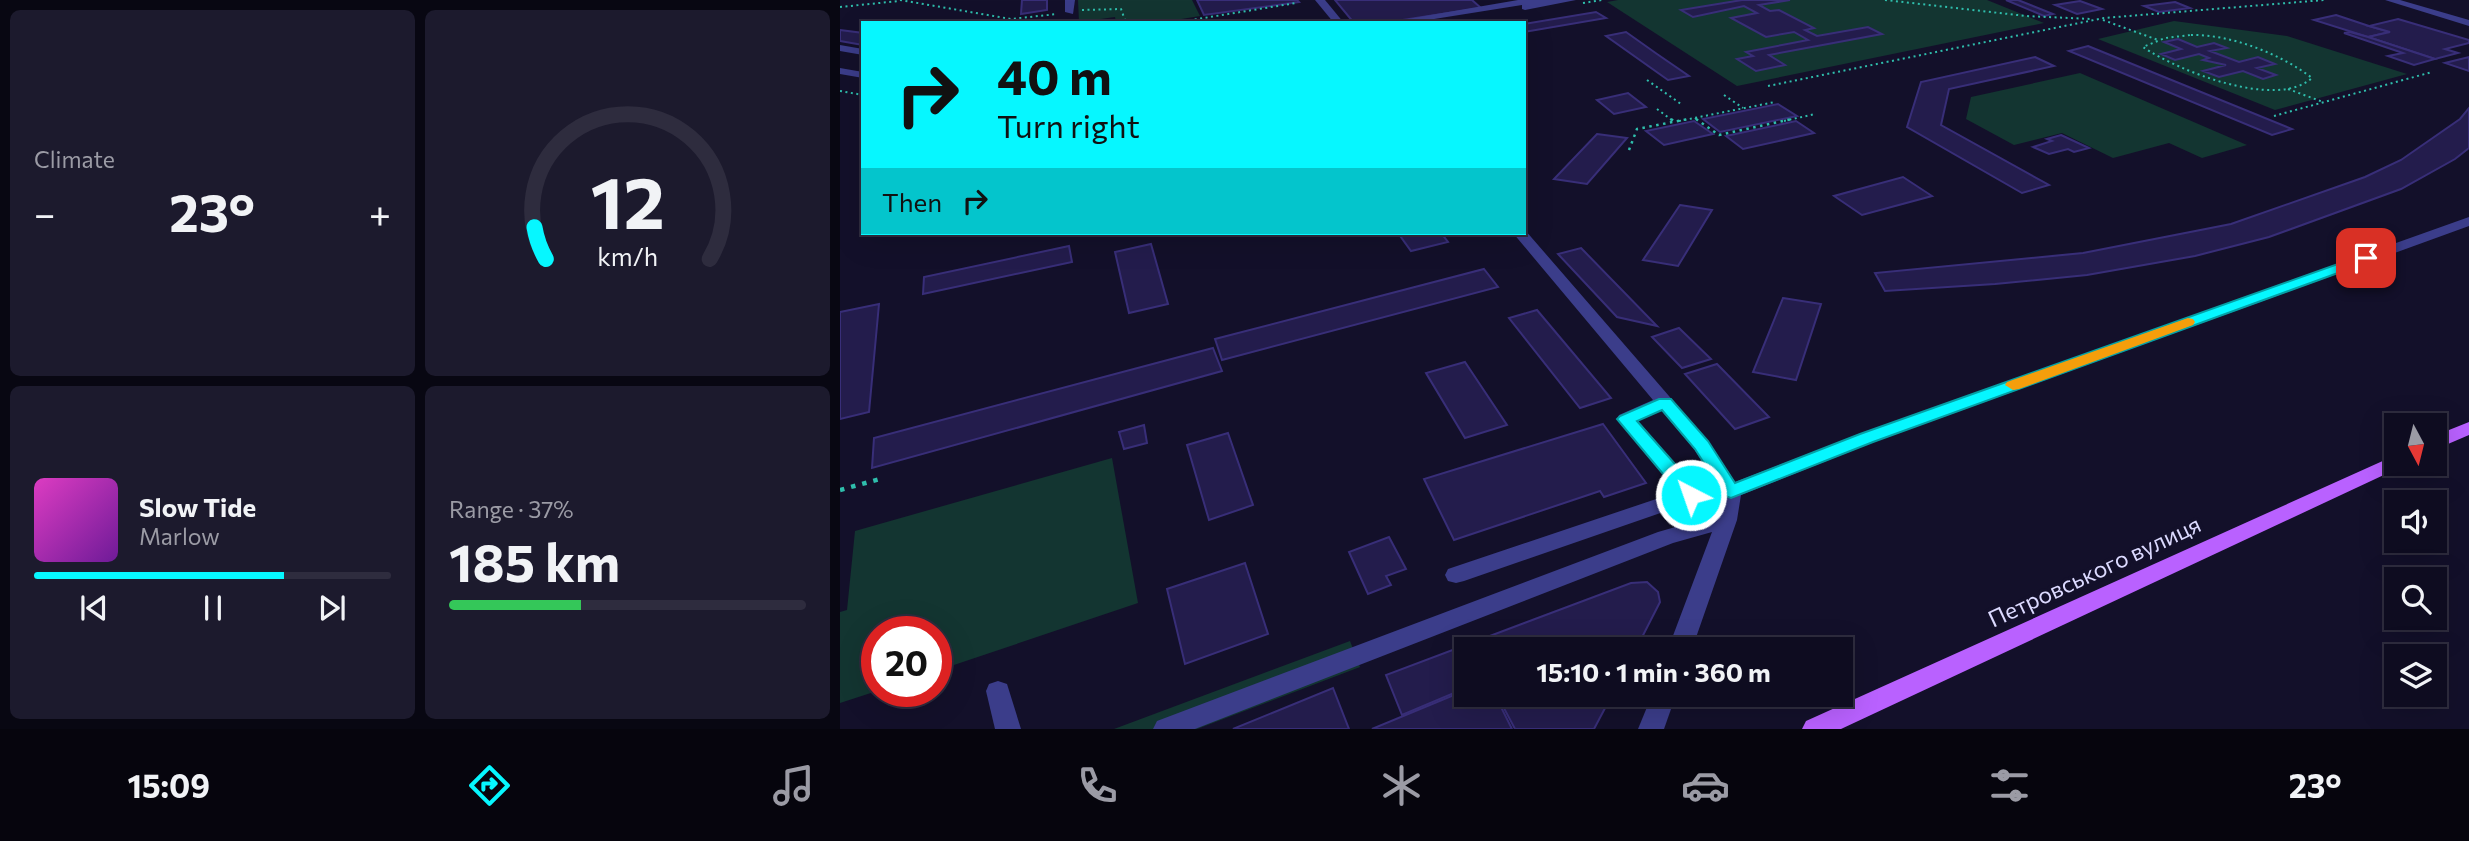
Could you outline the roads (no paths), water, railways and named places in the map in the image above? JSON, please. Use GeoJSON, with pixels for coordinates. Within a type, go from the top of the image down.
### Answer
{"type":"FeatureCollection","features":[{"type":"Feature","properties":{"kind":"main road"},"geometry":{"type":"LineString","coordinates":[[2447,438],[2469,428]]}},
{"type":"Feature","properties":{"kind":"main road","name":"Петровського вулиця"},"geometry":{"type":"LineString","coordinates":[[1815,729],[2384,467]]}},
{"type":"Feature","properties":{"kind":"street"},"geometry":{"type":"LineString","coordinates":[[1070,0],[1070,12]]}},
{"type":"Feature","properties":{"kind":"street"},"geometry":{"type":"LineString","coordinates":[[1320,0],[1337,21]]}},
{"type":"Feature","properties":{"kind":"street"},"geometry":{"type":"LineString","coordinates":[[1402,21],[1536,0]]}},
{"type":"Feature","properties":{"kind":"street"},"geometry":{"type":"LineString","coordinates":[[1438,21],[1572,0]]}},
{"type":"Feature","properties":{"kind":"street"},"geometry":{"type":"LineString","coordinates":[[2390,0],[2469,23]]}},
{"type":"Feature","properties":{"kind":"street"},"geometry":{"type":"LineString","coordinates":[[840,48],[861,52]]}},
{"type":"Feature","properties":{"kind":"street"},"geometry":{"type":"LineString","coordinates":[[840,62],[861,59]]}},
{"type":"Feature","properties":{"kind":"street"},"geometry":{"type":"LineString","coordinates":[[840,71],[861,75]]}},
{"type":"Feature","properties":{"kind":"street"},"geometry":{"type":"LineString","coordinates":[[840,80],[861,84]]}},
{"type":"Feature","properties":{"kind":"street"},"geometry":{"type":"LineString","coordinates":[[1731,491],[1867,438],[2469,221]]}},
{"type":"Feature","properties":{"kind":"street"},"geometry":{"type":"LineString","coordinates":[[1522,235],[1701,445],[1731,491],[1727,520],[1684,637]]}},
{"type":"Feature","properties":{"kind":"street"},"geometry":{"type":"LineString","coordinates":[[1455,575],[1691,495],[1626,419],[1665,402]]}},
{"type":"Feature","properties":{"kind":"street"},"geometry":{"type":"LineString","coordinates":[[1166,729],[1666,537],[1727,520]]}},
{"type":"Feature","properties":{"kind":"street"},"geometry":{"type":"LineString","coordinates":[[998,691],[1008,729]]}},
{"type":"Feature","properties":{"kind":"street"},"geometry":{"type":"LineString","coordinates":[[1651,729],[1659,707]]}}]}
